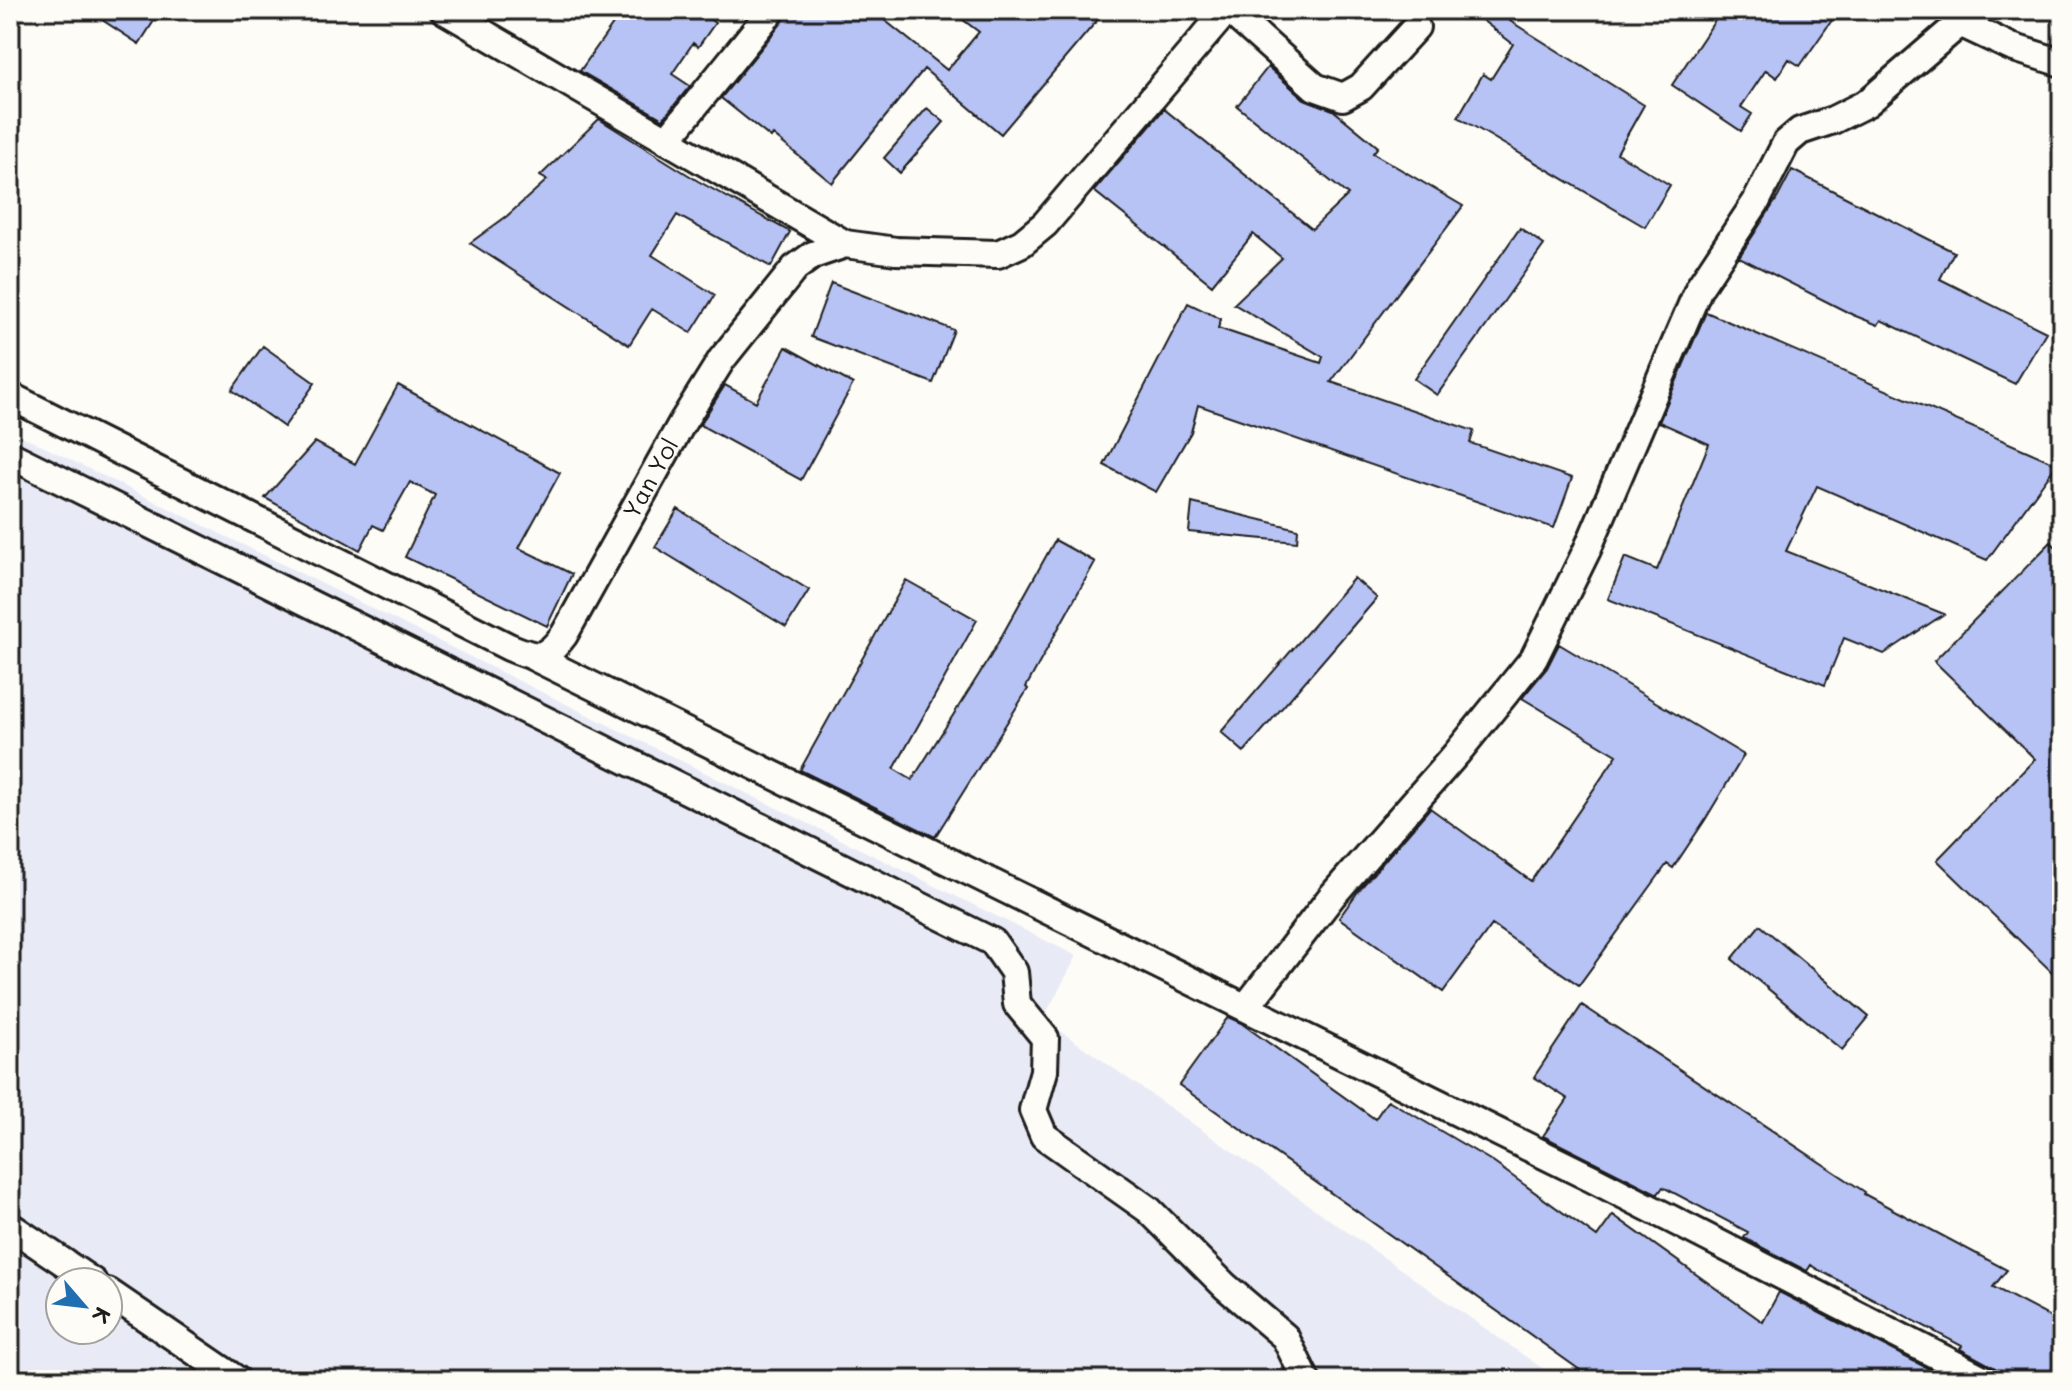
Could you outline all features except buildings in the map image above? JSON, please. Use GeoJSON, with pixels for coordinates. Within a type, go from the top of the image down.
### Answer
{"type":"FeatureCollection","features":[{"type":"Feature","properties":{"kind":"street"},"geometry":{"type":"LineString","coordinates":[[444,10],[845,244]]}},
{"type":"Feature","properties":{"kind":"street"},"geometry":{"type":"LineString","coordinates":[[667,140],[772,10]]}},
{"type":"Feature","properties":{"kind":"street"},"geometry":{"type":"LineString","coordinates":[[1228,10],[1315,87],[1343,97],[1361,87],[1416,27]]}},
{"type":"Feature","properties":{"kind":"street","name":"Yan Yol"},"geometry":{"type":"LineString","coordinates":[[534,657],[549,654],[564,635],[682,423],[722,359],[795,268],[813,255],[845,244],[967,255],[998,254],[1022,243],[1045,224],[1228,10]]}},
{"type":"Feature","properties":{"kind":"street"},"geometry":{"type":"LineString","coordinates":[[1246,1007],[1332,896],[1457,753],[1534,658],[1587,550],[1699,288],[1756,202],[1786,143],[1800,131],[1833,120],[1867,103],[1960,23],[2011,47],[2062,63]]}},
{"type":"Feature","properties":{"kind":"street"},"geometry":{"type":"LineString","coordinates":[[10,396],[509,647],[1591,1178],[1985,1380]]}},
{"type":"Feature","properties":{"kind":"street"},"geometry":{"type":"LineString","coordinates":[[10,455],[993,942],[1014,972],[1017,1004],[1045,1038],[1044,1071],[1033,1110],[1044,1136],[1149,1210],[1225,1286],[1285,1337],[1306,1380]]}},
{"type":"Feature","properties":{"kind":"street"},"geometry":{"type":"LineString","coordinates":[[10,1226],[69,1266]]}},
{"type":"Feature","properties":{"kind":"street"},"geometry":{"type":"LineString","coordinates":[[124,1303],[237,1380]]}},
{"type":"Feature","properties":{"kind":"shaded area"},"geometry":{"type":"Polygon","coordinates":[[[10,430],[1077,956],[1043,1019],[1559,1380],[10,1380],[10,430]]]}}]}
